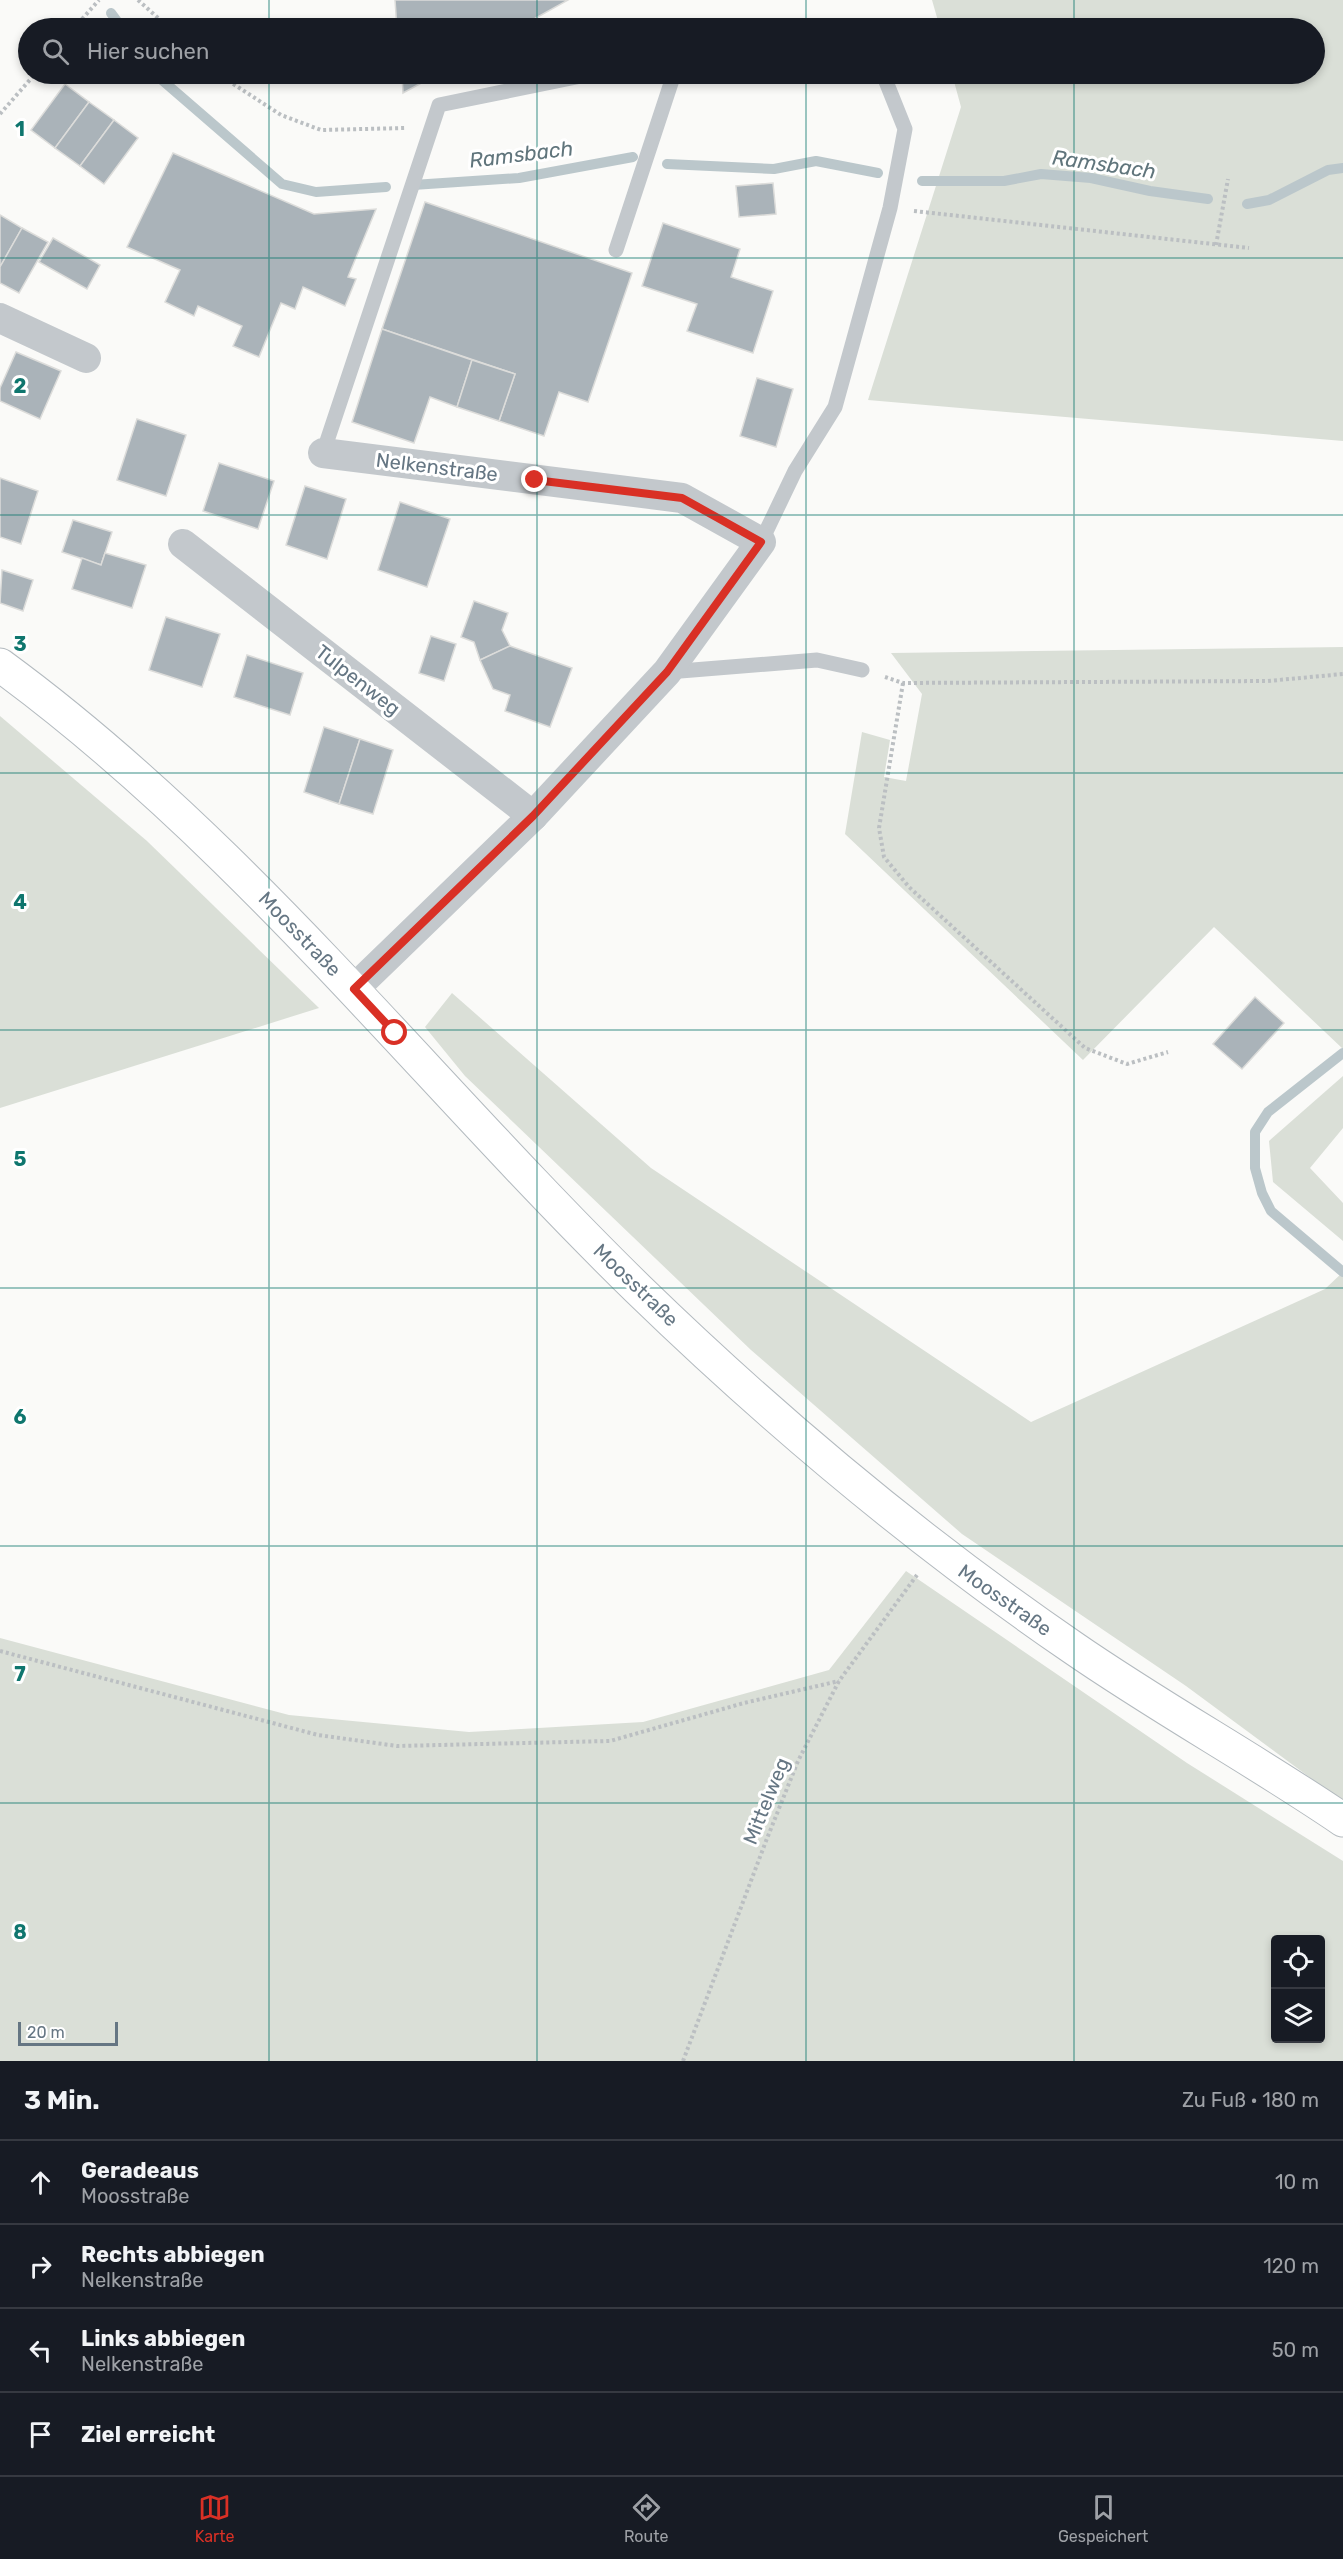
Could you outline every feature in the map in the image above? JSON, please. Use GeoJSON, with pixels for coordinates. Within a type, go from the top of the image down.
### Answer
{"type":"FeatureCollection","features":[{"type":"Feature","properties":{"kind":"street"},"geometry":{"type":"LineString","coordinates":[[0,318],[86,358]]}},
{"type":"Feature","properties":{"kind":"street","name":"Nelkenstraße"},"geometry":{"type":"LineString","coordinates":[[322,453],[682,498],[761,542]]}},
{"type":"Feature","properties":{"kind":"street"},"geometry":{"type":"LineString","coordinates":[[354,989],[533,816],[667,672],[761,542]]}},
{"type":"Feature","properties":{"kind":"street","name":"Tulpenweg"},"geometry":{"type":"LineString","coordinates":[[183,544],[533,816]]}},
{"type":"Feature","properties":{"kind":"street","name":"Moosstraße"},"geometry":{"type":"LineString","coordinates":[[0,665],[48,700],[135,772],[227,859],[354,989],[576,1226],[631,1281],[733,1378],[850,1481],[935,1550],[1075,1649],[1343,1820]]}},
{"type":"Feature","properties":{"kind":"lane"},"geometry":{"type":"LineString","coordinates":[[322,453],[439,105],[542,84]]}},
{"type":"Feature","properties":{"kind":"lane"},"geometry":{"type":"LineString","coordinates":[[616,250],[671,84]]}},
{"type":"Feature","properties":{"kind":"lane"},"geometry":{"type":"LineString","coordinates":[[761,542],[795,471],[835,407],[890,208],[905,129],[887,84]]}},
{"type":"Feature","properties":{"kind":"lane"},"geometry":{"type":"LineString","coordinates":[[667,672],[817,660],[862,670]]}},
{"type":"Feature","properties":{"kind":"path"},"geometry":{"type":"LineString","coordinates":[[83,18],[99,0]]}},
{"type":"Feature","properties":{"kind":"path"},"geometry":{"type":"LineString","coordinates":[[138,0],[158,18]]}},
{"type":"Feature","properties":{"kind":"path"},"geometry":{"type":"LineString","coordinates":[[0,114],[26,84]]}},
{"type":"Feature","properties":{"kind":"path"},"geometry":{"type":"LineString","coordinates":[[233,84],[281,115],[321,130],[432,127]]}},
{"type":"Feature","properties":{"kind":"path"},"geometry":{"type":"LineString","coordinates":[[1216,245],[1228,179]]}},
{"type":"Feature","properties":{"kind":"path"},"geometry":{"type":"LineString","coordinates":[[890,208],[1249,248]]}},
{"type":"Feature","properties":{"kind":"path"},"geometry":{"type":"LineString","coordinates":[[862,670],[903,683],[1268,681],[1343,674]]}},
{"type":"Feature","properties":{"kind":"path"},"geometry":{"type":"LineString","coordinates":[[903,683],[879,828],[884,857],[909,887],[1085,1048],[1127,1064],[1168,1052]]}},
{"type":"Feature","properties":{"kind":"path","name":"Mittelweg"},"geometry":{"type":"LineString","coordinates":[[683,2061],[798,1761],[839,1681],[918,1573]]}},
{"type":"Feature","properties":{"kind":"path"},"geometry":{"type":"LineString","coordinates":[[0,1651],[318,1735],[398,1746],[610,1741],[744,1703],[839,1681]]}},
{"type":"Feature","properties":{"kind":"shaded area"},"geometry":{"type":"Polygon","coordinates":[[[932,0],[1343,0],[1343,441],[868,400],[961,107],[955,84],[1325,84],[1325,18],[937,18],[932,0]]]}},
{"type":"Feature","properties":{"kind":"shaded area"},"geometry":{"type":"Polygon","coordinates":[[[1343,647],[1343,1049],[1214,927],[1083,1060],[845,834],[862,732],[890,740],[884,777],[906,781],[922,694],[891,653],[1343,647]]]}},
{"type":"Feature","properties":{"kind":"shaded area"},"geometry":{"type":"Polygon","coordinates":[[[0,716],[147,841],[319,1008],[0,1108],[0,716]]]}},
{"type":"Feature","properties":{"kind":"shaded area"},"geometry":{"type":"Polygon","coordinates":[[[452,993],[651,1168],[1031,1422],[1325,1289],[1343,1272],[1343,1802],[1186,1686],[962,1534],[751,1350],[465,1076],[425,1027],[452,993]]]}},
{"type":"Feature","properties":{"kind":"shaded area"},"geometry":{"type":"Polygon","coordinates":[[[1343,1076],[1343,1128],[1310,1168],[1343,1203],[1343,1241],[1273,1182],[1269,1141],[1343,1076]]]}},
{"type":"Feature","properties":{"kind":"shaded area"},"geometry":{"type":"Polygon","coordinates":[[[906,1571],[1187,1763],[1343,1861],[1343,2061],[0,2061],[0,1638],[289,1715],[469,1732],[643,1722],[829,1670],[906,1571]]]}},
{"type":"Feature","properties":{"kind":"building"},"geometry":{"type":"Polygon","coordinates":[[[395,0],[568,0],[536,18],[396,18],[395,0]]]}},
{"type":"Feature","properties":{"kind":"building"},"geometry":{"type":"Polygon","coordinates":[[[65,84],[89,102],[55,148],[31,130],[65,84]]]}},
{"type":"Feature","properties":{"kind":"building"},"geometry":{"type":"Polygon","coordinates":[[[403,84],[420,84],[403,93],[403,84]]]}},
{"type":"Feature","properties":{"kind":"building"},"geometry":{"type":"Polygon","coordinates":[[[89,102],[114,120],[80,166],[55,148],[89,102]]]}},
{"type":"Feature","properties":{"kind":"building"},"geometry":{"type":"Polygon","coordinates":[[[114,120],[138,138],[104,184],[80,166],[114,120]]]}},
{"type":"Feature","properties":{"kind":"building"},"geometry":{"type":"Polygon","coordinates":[[[173,153],[314,214],[376,209],[348,277],[356,279],[345,306],[303,287],[295,309],[281,303],[259,357],[233,346],[242,326],[198,306],[194,316],[165,302],[180,270],[127,247],[173,153]]]}},
{"type":"Feature","properties":{"kind":"building"},"geometry":{"type":"Polygon","coordinates":[[[773,183],[776,214],[739,217],[736,186],[773,183]]]}},
{"type":"Feature","properties":{"kind":"building"},"geometry":{"type":"Polygon","coordinates":[[[425,202],[632,273],[588,402],[559,392],[544,436],[499,421],[515,374],[382,329],[425,202]]]}},
{"type":"Feature","properties":{"kind":"building"},"geometry":{"type":"Polygon","coordinates":[[[0,215],[22,228],[0,267],[0,215]]]}},
{"type":"Feature","properties":{"kind":"building"},"geometry":{"type":"Polygon","coordinates":[[[663,223],[740,249],[731,277],[773,291],[753,353],[687,331],[697,304],[642,286],[663,223]]]}},
{"type":"Feature","properties":{"kind":"building"},"geometry":{"type":"Polygon","coordinates":[[[22,228],[48,242],[19,293],[0,283],[0,267],[22,228]]]}},
{"type":"Feature","properties":{"kind":"building"},"geometry":{"type":"Polygon","coordinates":[[[53,238],[100,265],[87,289],[39,262],[53,238]]]}},
{"type":"Feature","properties":{"kind":"building"},"geometry":{"type":"Polygon","coordinates":[[[382,329],[472,360],[457,407],[430,397],[414,443],[352,422],[382,329]]]}},
{"type":"Feature","properties":{"kind":"building"},"geometry":{"type":"Polygon","coordinates":[[[16,352],[61,371],[40,419],[0,401],[0,388],[16,352]]]}},
{"type":"Feature","properties":{"kind":"building"},"geometry":{"type":"Polygon","coordinates":[[[472,360],[515,374],[499,421],[457,407],[472,360]]]}},
{"type":"Feature","properties":{"kind":"building"},"geometry":{"type":"Polygon","coordinates":[[[757,378],[793,389],[776,447],[740,436],[757,378]]]}},
{"type":"Feature","properties":{"kind":"building"},"geometry":{"type":"Polygon","coordinates":[[[137,419],[186,435],[166,496],[117,480],[137,419]]]}},
{"type":"Feature","properties":{"kind":"building"},"geometry":{"type":"Polygon","coordinates":[[[219,463],[274,481],[258,529],[203,511],[219,463]]]}},
{"type":"Feature","properties":{"kind":"building"},"geometry":{"type":"Polygon","coordinates":[[[0,478],[38,491],[21,544],[0,537],[0,478]]]}},
{"type":"Feature","properties":{"kind":"building"},"geometry":{"type":"Polygon","coordinates":[[[305,486],[346,499],[327,559],[286,545],[305,486]]]}},
{"type":"Feature","properties":{"kind":"building"},"geometry":{"type":"Polygon","coordinates":[[[400,502],[450,519],[427,587],[378,570],[400,502]]]}},
{"type":"Feature","properties":{"kind":"building"},"geometry":{"type":"Polygon","coordinates":[[[73,520],[112,532],[101,565],[62,552],[73,520]]]}},
{"type":"Feature","properties":{"kind":"building"},"geometry":{"type":"Polygon","coordinates":[[[105,553],[146,565],[132,608],[72,589],[82,558],[101,565],[105,553]]]}},
{"type":"Feature","properties":{"kind":"building"},"geometry":{"type":"Polygon","coordinates":[[[2,570],[33,580],[23,611],[0,603],[2,570]]]}},
{"type":"Feature","properties":{"kind":"building"},"geometry":{"type":"Polygon","coordinates":[[[474,601],[508,613],[502,630],[510,646],[480,660],[474,642],[461,637],[474,601]]]}},
{"type":"Feature","properties":{"kind":"building"},"geometry":{"type":"Polygon","coordinates":[[[166,617],[220,634],[202,687],[149,670],[166,617]]]}},
{"type":"Feature","properties":{"kind":"building"},"geometry":{"type":"Polygon","coordinates":[[[431,636],[456,644],[444,681],[419,673],[431,636]]]}},
{"type":"Feature","properties":{"kind":"building"},"geometry":{"type":"Polygon","coordinates":[[[510,646],[572,668],[550,727],[505,711],[510,695],[493,689],[480,660],[510,646]]]}},
{"type":"Feature","properties":{"kind":"building"},"geometry":{"type":"Polygon","coordinates":[[[247,655],[303,673],[290,715],[234,697],[247,655]]]}},
{"type":"Feature","properties":{"kind":"building"},"geometry":{"type":"Polygon","coordinates":[[[324,727],[360,739],[339,804],[304,792],[324,727]]]}},
{"type":"Feature","properties":{"kind":"building"},"geometry":{"type":"Polygon","coordinates":[[[360,739],[393,750],[373,814],[339,804],[360,739]]]}},
{"type":"Feature","properties":{"kind":"building"},"geometry":{"type":"Polygon","coordinates":[[[1255,997],[1284,1023],[1242,1069],[1213,1044],[1255,997]]]}},
{"type":"Feature","properties":{"kind":"waterway","name":"Ramsbach"},"geometry":{"type":"LineString","coordinates":[[111,13],[115,18]]}},
{"type":"Feature","properties":{"kind":"waterway","name":"Ramsbach"},"geometry":{"type":"LineString","coordinates":[[167,84],[282,184],[316,192],[386,187]]}},
{"type":"Feature","properties":{"kind":"waterway","name":"Ramsbach"},"geometry":{"type":"LineString","coordinates":[[413,185],[519,178],[633,157]]}},
{"type":"Feature","properties":{"kind":"waterway","name":"Ramsbach"},"geometry":{"type":"LineString","coordinates":[[667,164],[774,169],[816,161],[878,173]]}},
{"type":"Feature","properties":{"kind":"waterway","name":"Ramsbach"},"geometry":{"type":"LineString","coordinates":[[1247,204],[1269,200],[1328,170],[1343,168]]}},
{"type":"Feature","properties":{"kind":"waterway","name":"Ramsbach"},"geometry":{"type":"LineString","coordinates":[[922,181],[1004,181],[1041,174],[1091,178],[1150,191],[1208,199]]}},
{"type":"Feature","properties":{"kind":"waterway","name":"Ramsbach"},"geometry":{"type":"LineString","coordinates":[[1343,1053],[1268,1112],[1255,1132],[1255,1168],[1262,1193],[1271,1211],[1343,1272]]}},
{"type":"Feature","properties":{"kind":"route"},"geometry":{"type":"LineString","coordinates":[[395,1033],[354,989],[533,816],[667,672],[761,542],[682,498],[535,480]]}}]}
